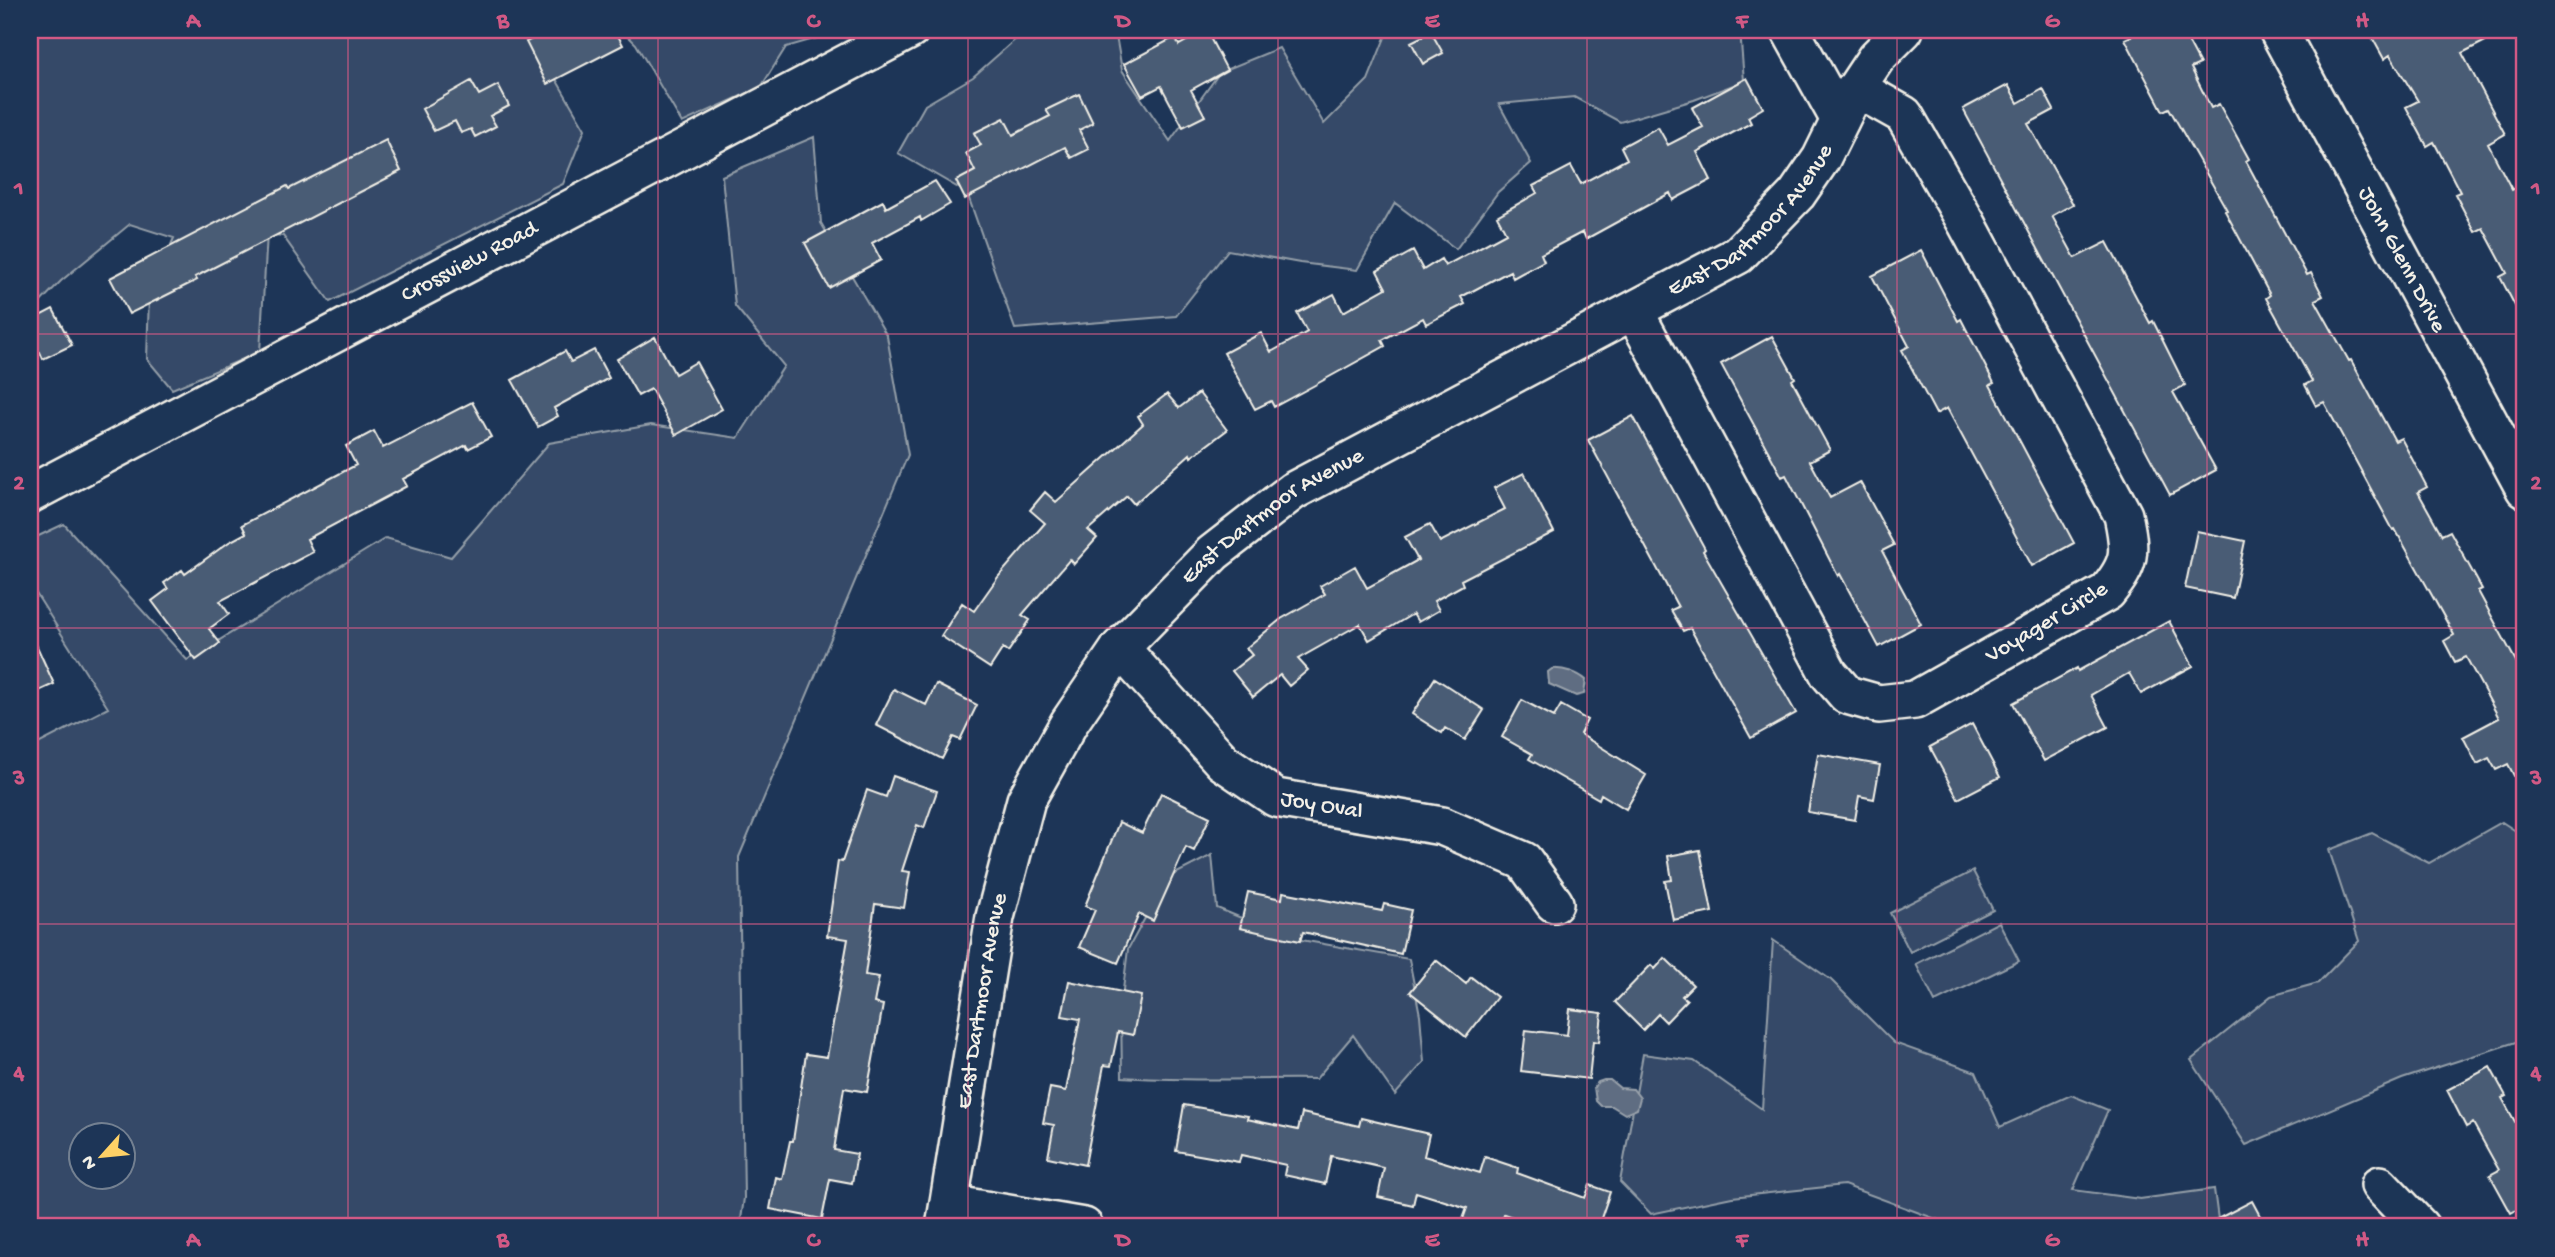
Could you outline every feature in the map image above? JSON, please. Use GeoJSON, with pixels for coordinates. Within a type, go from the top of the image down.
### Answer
{"type":"FeatureCollection","features":[{"type":"Feature","properties":{"kind":"street","name":"Crossview Road"},"geometry":{"type":"LineString","coordinates":[[30,494],[910,30]]}},
{"type":"Feature","properties":{"kind":"street"},"geometry":{"type":"LineString","coordinates":[[1790,30],[1848,104]]}},
{"type":"Feature","properties":{"kind":"street","name":"East Dartmoor Avenue"},"geometry":{"type":"LineString","coordinates":[[947,1216],[995,917],[1026,800],[1069,723],[1120,648],[1213,553],[1293,491],[1738,255],[1797,194],[1821,159],[1848,104],[1876,58],[1904,30]]}},
{"type":"Feature","properties":{"kind":"street","name":"John Glenn Drive"},"geometry":{"type":"LineString","coordinates":[[2278,30],[2525,489]]}},
{"type":"Feature","properties":{"kind":"street","name":"Voyager Circle"},"geometry":{"type":"LineString","coordinates":[[1634,311],[1829,674],[1847,695],[1879,704],[1915,700],[2107,592],[2123,572],[2129,544],[2123,515],[1967,224],[1904,115],[1848,104]]}},
{"type":"Feature","properties":{"kind":"street","name":"Joy Oval"},"geometry":{"type":"LineString","coordinates":[[1120,648],[1223,762],[1276,798],[1442,826],[1524,861],[1554,903]]}},
{"type":"Feature","properties":{"kind":"street"},"geometry":{"type":"LineString","coordinates":[[2380,1185],[2420,1227]]}},
{"type":"Feature","properties":{"kind":"street"},"geometry":{"type":"LineString","coordinates":[[947,1216],[1084,1227]]}},
{"type":"Feature","properties":{"kind":"shaded area"},"geometry":{"type":"Polygon","coordinates":[[[30,30],[533,30],[535,43],[585,129],[563,184],[330,302],[283,236],[267,234],[260,352],[172,389],[147,359],[149,295],[174,238],[130,224],[61,281],[30,313],[30,30]]]}},
{"type":"Feature","properties":{"kind":"shaded area"},"geometry":{"type":"Polygon","coordinates":[[[622,30],[845,30],[786,47],[761,87],[682,123],[636,44],[622,30]]]}},
{"type":"Feature","properties":{"kind":"shaded area"},"geometry":{"type":"Polygon","coordinates":[[[1026,30],[1115,30],[1122,70],[1170,141],[1220,72],[1279,48],[1324,124],[1368,80],[1388,30],[1740,30],[1744,81],[1694,100],[1620,122],[1574,97],[1499,104],[1531,163],[1498,192],[1456,249],[1395,203],[1357,270],[1228,250],[1176,316],[1015,329],[967,193],[898,153],[925,105],[973,77],[1026,30]]]}},
{"type":"Feature","properties":{"kind":"shaded area"},"geometry":{"type":"Polygon","coordinates":[[[814,137],[821,223],[887,336],[908,455],[739,857],[744,1198],[740,1227],[30,1227],[30,748],[108,708],[30,584],[30,540],[64,524],[187,660],[386,538],[451,557],[549,443],[651,425],[738,438],[784,366],[735,306],[722,176],[814,137]]]}},
{"type":"Feature","properties":{"kind":"shaded area"},"geometry":{"type":"Polygon","coordinates":[[[1552,669],[1570,671],[1586,680],[1584,694],[1576,696],[1549,684],[1548,672],[1552,669]]]}},
{"type":"Feature","properties":{"kind":"shaded area"},"geometry":{"type":"Polygon","coordinates":[[[2502,822],[2525,837],[2525,1039],[2402,1079],[2246,1145],[2191,1060],[2271,996],[2318,983],[2359,941],[2329,850],[2372,833],[2429,863],[2502,822]]]}},
{"type":"Feature","properties":{"kind":"shaded area"},"geometry":{"type":"Polygon","coordinates":[[[1212,855],[1217,908],[1290,938],[1409,959],[1420,1015],[1424,1062],[1395,1095],[1353,1035],[1316,1079],[1195,1080],[1122,1077],[1121,1006],[1128,949],[1167,878],[1212,855]]]}},
{"type":"Feature","properties":{"kind":"shaded area"},"geometry":{"type":"Polygon","coordinates":[[[1973,871],[1993,910],[1910,952],[1890,913],[1973,871]]]}},
{"type":"Feature","properties":{"kind":"shaded area"},"geometry":{"type":"Polygon","coordinates":[[[1999,922],[2019,961],[1935,1002],[1916,964],[1999,922]]]}},
{"type":"Feature","properties":{"kind":"shaded area"},"geometry":{"type":"Polygon","coordinates":[[[1773,940],[1831,980],[1894,1043],[1976,1072],[2000,1127],[2071,1095],[2108,1110],[2073,1190],[2140,1199],[2214,1189],[2219,1227],[1945,1227],[1944,1222],[1844,1185],[1732,1197],[1651,1214],[1620,1182],[1643,1054],[1694,1061],[1762,1109],[1773,940]]]}},
{"type":"Feature","properties":{"kind":"shaded area"},"geometry":{"type":"Polygon","coordinates":[[[1604,1080],[1610,1080],[1620,1088],[1633,1089],[1640,1098],[1637,1109],[1625,1114],[1612,1106],[1601,1106],[1596,1101],[1594,1087],[1604,1080]]]}},
{"type":"Feature","properties":{"kind":"building"},"geometry":{"type":"Polygon","coordinates":[[[550,30],[615,30],[623,45],[547,84],[526,42],[550,30]]]}},
{"type":"Feature","properties":{"kind":"building"},"geometry":{"type":"Polygon","coordinates":[[[1206,30],[1227,70],[1191,90],[1205,116],[1183,127],[1161,86],[1142,96],[1124,64],[1175,37],[1179,45],[1206,30]]]}},
{"type":"Feature","properties":{"kind":"building"},"geometry":{"type":"Polygon","coordinates":[[[2144,30],[2182,30],[2200,64],[2191,68],[2211,108],[2219,104],[2307,275],[2311,273],[2323,296],[2315,300],[2395,441],[2401,438],[2427,487],[2418,492],[2442,535],[2450,531],[2482,589],[2478,591],[2525,678],[2525,797],[2508,764],[2496,770],[2489,758],[2477,764],[2463,737],[2499,718],[2466,657],[2455,662],[2444,641],[2454,635],[2395,529],[2393,530],[2324,402],[2316,406],[2305,385],[2312,381],[2266,298],[2270,295],[2225,211],[2227,210],[2169,108],[2163,111],[2125,39],[2144,30]]]}},
{"type":"Feature","properties":{"kind":"building"},"geometry":{"type":"Polygon","coordinates":[[[2368,30],[2507,30],[2462,53],[2505,134],[2488,144],[2512,190],[2525,183],[2525,325],[2500,277],[2507,273],[2483,228],[2475,232],[2455,194],[2460,192],[2434,142],[2427,146],[2406,107],[2418,101],[2390,55],[2384,59],[2368,30]]]}},
{"type":"Feature","properties":{"kind":"building"},"geometry":{"type":"Polygon","coordinates":[[[1431,32],[1443,53],[1423,64],[1411,42],[1431,32]]]}},
{"type":"Feature","properties":{"kind":"building"},"geometry":{"type":"Polygon","coordinates":[[[1747,78],[1763,108],[1748,117],[1751,123],[1697,152],[1711,180],[1673,200],[1670,193],[1586,239],[1583,232],[1541,254],[1544,261],[1513,278],[1510,271],[1461,297],[1465,304],[1426,324],[1423,318],[1382,340],[1385,346],[1274,407],[1271,401],[1255,409],[1224,353],[1261,333],[1271,352],[1307,332],[1297,313],[1334,294],[1343,312],[1386,288],[1377,271],[1413,251],[1423,270],[1441,259],[1445,266],[1506,233],[1497,216],[1537,193],[1533,186],[1571,166],[1581,184],[1627,159],[1621,147],[1658,127],[1668,145],[1703,127],[1692,108],[1747,78]]]}},
{"type":"Feature","properties":{"kind":"building"},"geometry":{"type":"Polygon","coordinates":[[[471,81],[479,95],[498,85],[509,106],[490,116],[496,126],[475,137],[471,129],[461,133],[455,121],[434,131],[422,109],[471,81]]]}},
{"type":"Feature","properties":{"kind":"building"},"geometry":{"type":"Polygon","coordinates":[[[2008,85],[2018,103],[2043,89],[2054,110],[2028,124],[2073,204],[2052,216],[2075,258],[2107,242],[2150,323],[2153,321],[2185,385],[2173,392],[2216,470],[2170,495],[1963,109],[2008,85]]]}},
{"type":"Feature","properties":{"kind":"building"},"geometry":{"type":"Polygon","coordinates":[[[1079,94],[1093,123],[1079,130],[1089,149],[1071,158],[1065,147],[965,199],[956,181],[975,171],[966,153],[981,145],[974,133],[1004,118],[1013,135],[1050,116],[1046,110],[1079,94]]]}},
{"type":"Feature","properties":{"kind":"building"},"geometry":{"type":"Polygon","coordinates":[[[386,140],[401,171],[129,314],[110,278],[287,186],[289,189],[386,140]]]}},
{"type":"Feature","properties":{"kind":"building"},"geometry":{"type":"Polygon","coordinates":[[[935,181],[950,204],[921,221],[920,217],[872,243],[881,260],[829,288],[805,243],[883,201],[886,208],[935,181]]]}},
{"type":"Feature","properties":{"kind":"building"},"geometry":{"type":"Polygon","coordinates":[[[1921,250],[1958,321],[1961,319],[1994,383],[1990,385],[2074,543],[2032,566],[1947,408],[1936,414],[1902,350],[1909,346],[1872,276],[1921,250]]]}},
{"type":"Feature","properties":{"kind":"building"},"geometry":{"type":"Polygon","coordinates":[[[53,309],[72,345],[43,359],[40,352],[30,357],[30,321],[53,309]]]}},
{"type":"Feature","properties":{"kind":"building"},"geometry":{"type":"Polygon","coordinates":[[[1772,336],[1795,378],[1792,380],[1830,450],[1810,461],[1830,498],[1860,482],[1894,545],[1882,551],[1921,624],[1879,647],[1840,574],[1838,576],[1786,475],[1782,477],[1721,364],[1772,336]]]}},
{"type":"Feature","properties":{"kind":"building"},"geometry":{"type":"Polygon","coordinates":[[[655,337],[675,374],[696,362],[722,409],[676,435],[651,389],[638,396],[617,359],[655,337]]]}},
{"type":"Feature","properties":{"kind":"building"},"geometry":{"type":"Polygon","coordinates":[[[594,350],[609,378],[554,408],[558,416],[538,427],[512,380],[565,351],[571,362],[594,350]]]}},
{"type":"Feature","properties":{"kind":"building"},"geometry":{"type":"Polygon","coordinates":[[[1199,393],[1227,430],[1191,457],[1190,454],[1134,504],[1127,496],[1088,530],[1097,538],[1074,564],[1070,559],[1022,615],[1030,620],[1008,652],[1003,648],[990,668],[941,636],[962,603],[974,611],[998,577],[1045,523],[1030,510],[1045,492],[1056,502],[1143,424],[1138,416],[1167,394],[1179,408],[1199,393]]]}},
{"type":"Feature","properties":{"kind":"building"},"geometry":{"type":"Polygon","coordinates":[[[472,402],[491,437],[468,449],[466,445],[403,479],[407,486],[307,539],[313,552],[220,601],[229,614],[209,629],[220,643],[196,660],[152,601],[168,589],[164,583],[182,570],[185,574],[246,533],[242,525],[356,465],[346,446],[374,431],[383,448],[472,402]]]}},
{"type":"Feature","properties":{"kind":"building"},"geometry":{"type":"Polygon","coordinates":[[[1633,416],[1705,549],[1703,551],[1796,713],[1751,738],[1690,628],[1683,631],[1671,610],[1678,607],[1588,440],[1633,416]]]}},
{"type":"Feature","properties":{"kind":"building"},"geometry":{"type":"Polygon","coordinates":[[[1524,473],[1554,532],[1461,580],[1463,585],[1434,601],[1439,610],[1418,622],[1413,614],[1369,640],[1360,624],[1298,659],[1308,670],[1289,686],[1280,675],[1253,697],[1232,671],[1252,655],[1246,648],[1281,619],[1325,594],[1320,586],[1355,566],[1367,588],[1418,560],[1405,537],[1430,524],[1440,542],[1505,509],[1494,488],[1524,473]]]}},
{"type":"Feature","properties":{"kind":"building"},"geometry":{"type":"Polygon","coordinates":[[[2197,531],[2245,541],[2233,598],[2185,588],[2197,531]]]}},
{"type":"Feature","properties":{"kind":"building"},"geometry":{"type":"Polygon","coordinates":[[[2169,621],[2193,666],[2141,694],[2129,673],[2091,695],[2108,727],[2044,761],[2013,703],[2169,621]]]}},
{"type":"Feature","properties":{"kind":"building"},"geometry":{"type":"Polygon","coordinates":[[[30,631],[54,684],[30,695],[30,631]]]}},
{"type":"Feature","properties":{"kind":"building"},"geometry":{"type":"Polygon","coordinates":[[[1435,678],[1484,710],[1465,740],[1445,728],[1442,733],[1412,714],[1435,678]]]}},
{"type":"Feature","properties":{"kind":"building"},"geometry":{"type":"Polygon","coordinates":[[[936,684],[977,705],[960,740],[953,737],[942,759],[876,725],[894,689],[926,705],[936,684]]]}},
{"type":"Feature","properties":{"kind":"building"},"geometry":{"type":"Polygon","coordinates":[[[1522,700],[1554,717],[1561,705],[1587,720],[1580,734],[1646,775],[1626,809],[1601,794],[1599,799],[1529,759],[1532,754],[1502,737],[1522,700]]]}},
{"type":"Feature","properties":{"kind":"building"},"geometry":{"type":"Polygon","coordinates":[[[1972,724],[2000,777],[1958,799],[1930,747],[1972,724]]]}},
{"type":"Feature","properties":{"kind":"building"},"geometry":{"type":"Polygon","coordinates":[[[1818,754],[1880,765],[1874,799],[1859,796],[1855,820],[1808,812],[1818,754]]]}},
{"type":"Feature","properties":{"kind":"building"},"geometry":{"type":"Polygon","coordinates":[[[893,776],[937,791],[924,828],[917,825],[902,871],[910,872],[904,908],[875,904],[865,975],[879,977],[874,1003],[883,1005],[867,1092],[844,1088],[834,1150],[857,1154],[852,1183],[830,1179],[822,1219],[770,1209],[776,1177],[782,1179],[790,1141],[793,1141],[806,1054],[827,1057],[848,939],[827,936],[838,861],[842,862],[867,790],[886,797],[893,776]]]}},
{"type":"Feature","properties":{"kind":"building"},"geometry":{"type":"Polygon","coordinates":[[[1161,793],[1210,817],[1194,851],[1186,847],[1153,921],[1139,914],[1118,963],[1079,947],[1095,910],[1085,906],[1119,822],[1142,833],[1161,793]]]}},
{"type":"Feature","properties":{"kind":"building"},"geometry":{"type":"Polygon","coordinates":[[[1700,850],[1712,912],[1673,920],[1665,881],[1672,880],[1668,856],[1700,850]]]}},
{"type":"Feature","properties":{"kind":"building"},"geometry":{"type":"Polygon","coordinates":[[[1248,892],[1282,899],[1283,892],[1382,911],[1384,904],[1411,910],[1401,954],[1303,932],[1300,941],[1240,928],[1248,892]]]}},
{"type":"Feature","properties":{"kind":"building"},"geometry":{"type":"Polygon","coordinates":[[[1665,958],[1693,985],[1682,996],[1687,1000],[1666,1022],[1658,1014],[1643,1030],[1615,1002],[1651,965],[1655,969],[1665,958]]]}},
{"type":"Feature","properties":{"kind":"building"},"geometry":{"type":"Polygon","coordinates":[[[1436,960],[1466,984],[1471,977],[1497,997],[1466,1037],[1410,992],[1436,960]]]}},
{"type":"Feature","properties":{"kind":"building"},"geometry":{"type":"Polygon","coordinates":[[[1069,981],[1141,996],[1133,1035],[1118,1032],[1111,1066],[1104,1065],[1085,1165],[1048,1157],[1054,1125],[1043,1123],[1050,1088],[1066,1091],[1080,1019],[1062,1016],[1069,981]]]}},
{"type":"Feature","properties":{"kind":"building"},"geometry":{"type":"Polygon","coordinates":[[[1570,1009],[1602,1013],[1599,1042],[1593,1041],[1589,1079],[1521,1071],[1526,1030],[1567,1035],[1570,1009]]]}},
{"type":"Feature","properties":{"kind":"building"},"geometry":{"type":"Polygon","coordinates":[[[2490,1067],[2506,1096],[2502,1098],[2525,1140],[2525,1205],[2511,1213],[2490,1175],[2499,1170],[2473,1123],[2466,1127],[2447,1090],[2490,1067]]]}},
{"type":"Feature","properties":{"kind":"building"},"geometry":{"type":"Polygon","coordinates":[[[1184,1105],[1248,1116],[1247,1119],[1298,1130],[1302,1113],[1359,1126],[1361,1118],[1429,1134],[1424,1156],[1480,1173],[1485,1157],[1518,1168],[1517,1173],[1585,1198],[1590,1185],[1610,1192],[1598,1227],[1542,1227],[1504,1214],[1500,1227],[1491,1227],[1463,1219],[1467,1208],[1416,1192],[1413,1205],[1378,1197],[1384,1168],[1331,1156],[1325,1184],[1284,1175],[1286,1165],[1241,1155],[1239,1162],[1176,1151],[1184,1105]]]}},
{"type":"Feature","properties":{"kind":"building"},"geometry":{"type":"Polygon","coordinates":[[[2252,1201],[2266,1227],[2202,1227],[2252,1201]]]}}]}
